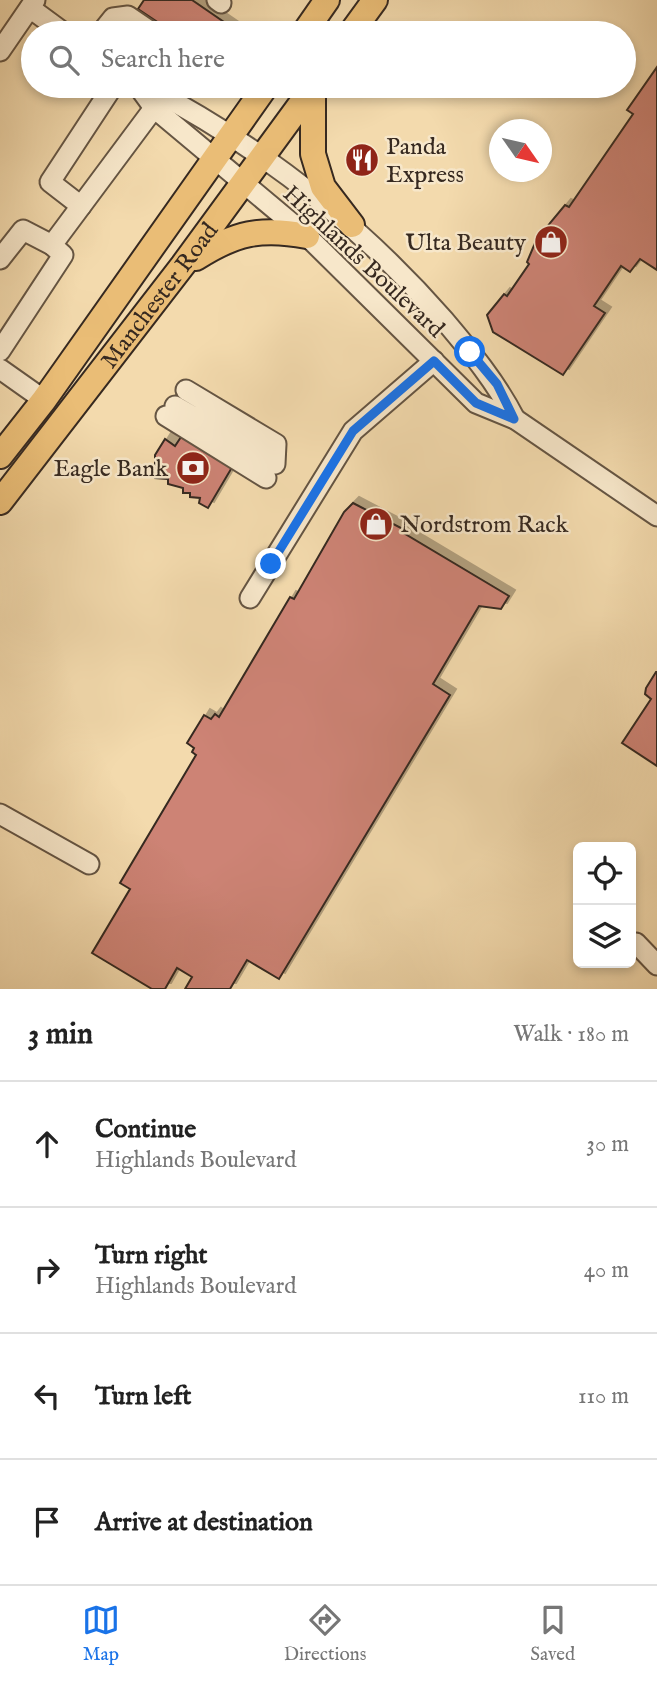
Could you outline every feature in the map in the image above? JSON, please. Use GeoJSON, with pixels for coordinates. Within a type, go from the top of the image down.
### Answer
{"type":"FeatureCollection","features":[{"type":"Feature","properties":{"kind":"main road"},"geometry":{"type":"LineString","coordinates":[[312,21],[327,0]]}},
{"type":"Feature","properties":{"kind":"main road"},"geometry":{"type":"LineString","coordinates":[[359,21],[374,0]]}},
{"type":"Feature","properties":{"kind":"main road","name":"Manchester Road"},"geometry":{"type":"LineString","coordinates":[[0,456],[44,400],[258,98]]}},
{"type":"Feature","properties":{"kind":"main road","name":"Manchester Road"},"geometry":{"type":"LineString","coordinates":[[0,502],[183,265],[304,98]]}},
{"type":"Feature","properties":{"kind":"main road"},"geometry":{"type":"LineString","coordinates":[[313,98],[313,154],[323,187],[352,225]]}},
{"type":"Feature","properties":{"kind":"main road"},"geometry":{"type":"LineString","coordinates":[[183,265],[224,240],[248,233],[279,230],[307,236]]}},
{"type":"Feature","properties":{"kind":"street"},"geometry":{"type":"LineString","coordinates":[[21,21],[33,4],[51,21]]}},
{"type":"Feature","properties":{"kind":"street"},"geometry":{"type":"LineString","coordinates":[[111,21],[128,8]]}},
{"type":"Feature","properties":{"kind":"street"},"geometry":{"type":"LineString","coordinates":[[0,51],[21,21]]}},
{"type":"Feature","properties":{"kind":"street"},"geometry":{"type":"LineString","coordinates":[[81,206],[50,182],[105,98]]}},
{"type":"Feature","properties":{"kind":"street"},"geometry":{"type":"LineString","coordinates":[[51,245],[165,98]]}},
{"type":"Feature","properties":{"kind":"street","name":"Highlands Boulevard"},"geometry":{"type":"LineString","coordinates":[[167,98],[215,159],[307,236],[476,403],[514,419],[657,516]]}},
{"type":"Feature","properties":{"kind":"street","name":"Highlands Boulevard"},"geometry":{"type":"LineString","coordinates":[[168,98],[231,136],[352,225],[400,270],[456,334],[497,384],[514,419]]}},
{"type":"Feature","properties":{"kind":"street"},"geometry":{"type":"LineString","coordinates":[[0,259],[23,230],[51,245],[63,255],[0,351]]}},
{"type":"Feature","properties":{"kind":"street"},"geometry":{"type":"LineString","coordinates":[[250,598],[353,431],[434,361]]}},
{"type":"Feature","properties":{"kind":"street"},"geometry":{"type":"LineString","coordinates":[[0,369],[44,400]]}},
{"type":"Feature","properties":{"kind":"street"},"geometry":{"type":"LineString","coordinates":[[176,404],[272,467]]}},
{"type":"Feature","properties":{"kind":"street"},"geometry":{"type":"LineString","coordinates":[[0,814],[89,864]]}},
{"type":"Feature","properties":{"kind":"street"},"geometry":{"type":"LineString","coordinates":[[636,943],[657,965]]}},
{"type":"Feature","properties":{"kind":"building"},"geometry":{"type":"Polygon","coordinates":[[[144,0],[192,0],[223,21],[156,21],[138,9],[144,0]]]}},
{"type":"Feature","properties":{"kind":"building"},"geometry":{"type":"Polygon","coordinates":[[[657,67],[657,270],[640,259],[630,272],[621,266],[594,306],[605,313],[563,375],[493,332],[487,315],[504,294],[507,296],[529,264],[527,262],[535,243],[565,205],[569,207],[633,114],[627,110],[657,67]]]}},
{"type":"Feature","properties":{"kind":"building","name":"Eagle Bank"},"geometry":{"type":"Polygon","coordinates":[[[181,437],[234,464],[208,508],[199,503],[200,498],[190,497],[190,493],[183,493],[183,488],[168,484],[168,479],[155,478],[155,455],[165,439],[175,446],[181,437]]]}},
{"type":"Feature","properties":{"kind":"building"},"geometry":{"type":"Polygon","coordinates":[[[353,503],[403,529],[402,532],[509,596],[501,609],[479,606],[433,684],[450,695],[279,979],[247,960],[230,989],[185,989],[192,977],[177,968],[165,989],[152,989],[92,953],[130,889],[120,883],[196,755],[192,752],[194,748],[187,743],[204,715],[211,719],[215,714],[219,717],[290,597],[294,599],[344,512],[353,503]]]}},
{"type":"Feature","properties":{"kind":"building"},"geometry":{"type":"Polygon","coordinates":[[[656,672],[657,766],[622,743],[651,699],[645,694],[646,688],[656,672]]]}},
{"type":"Feature","properties":{"kind":"place","name":"Panda Express"},"geometry":{"type":"Point","coordinates":[362,160]}},
{"type":"Feature","properties":{"kind":"place","name":"Ulta Beauty"},"geometry":{"type":"Point","coordinates":[551,242]}},
{"type":"Feature","properties":{"kind":"place","name":"Eagle Bank"},"geometry":{"type":"Point","coordinates":[193,468]}},
{"type":"Feature","properties":{"kind":"place","name":"Nordstrom Rack"},"geometry":{"type":"Point","coordinates":[376,524]}},
{"type":"Feature","properties":{"kind":"route"},"geometry":{"type":"LineString","coordinates":[[271,564],[353,431],[434,361],[476,403],[514,419],[497,384],[470,352]]}}]}
